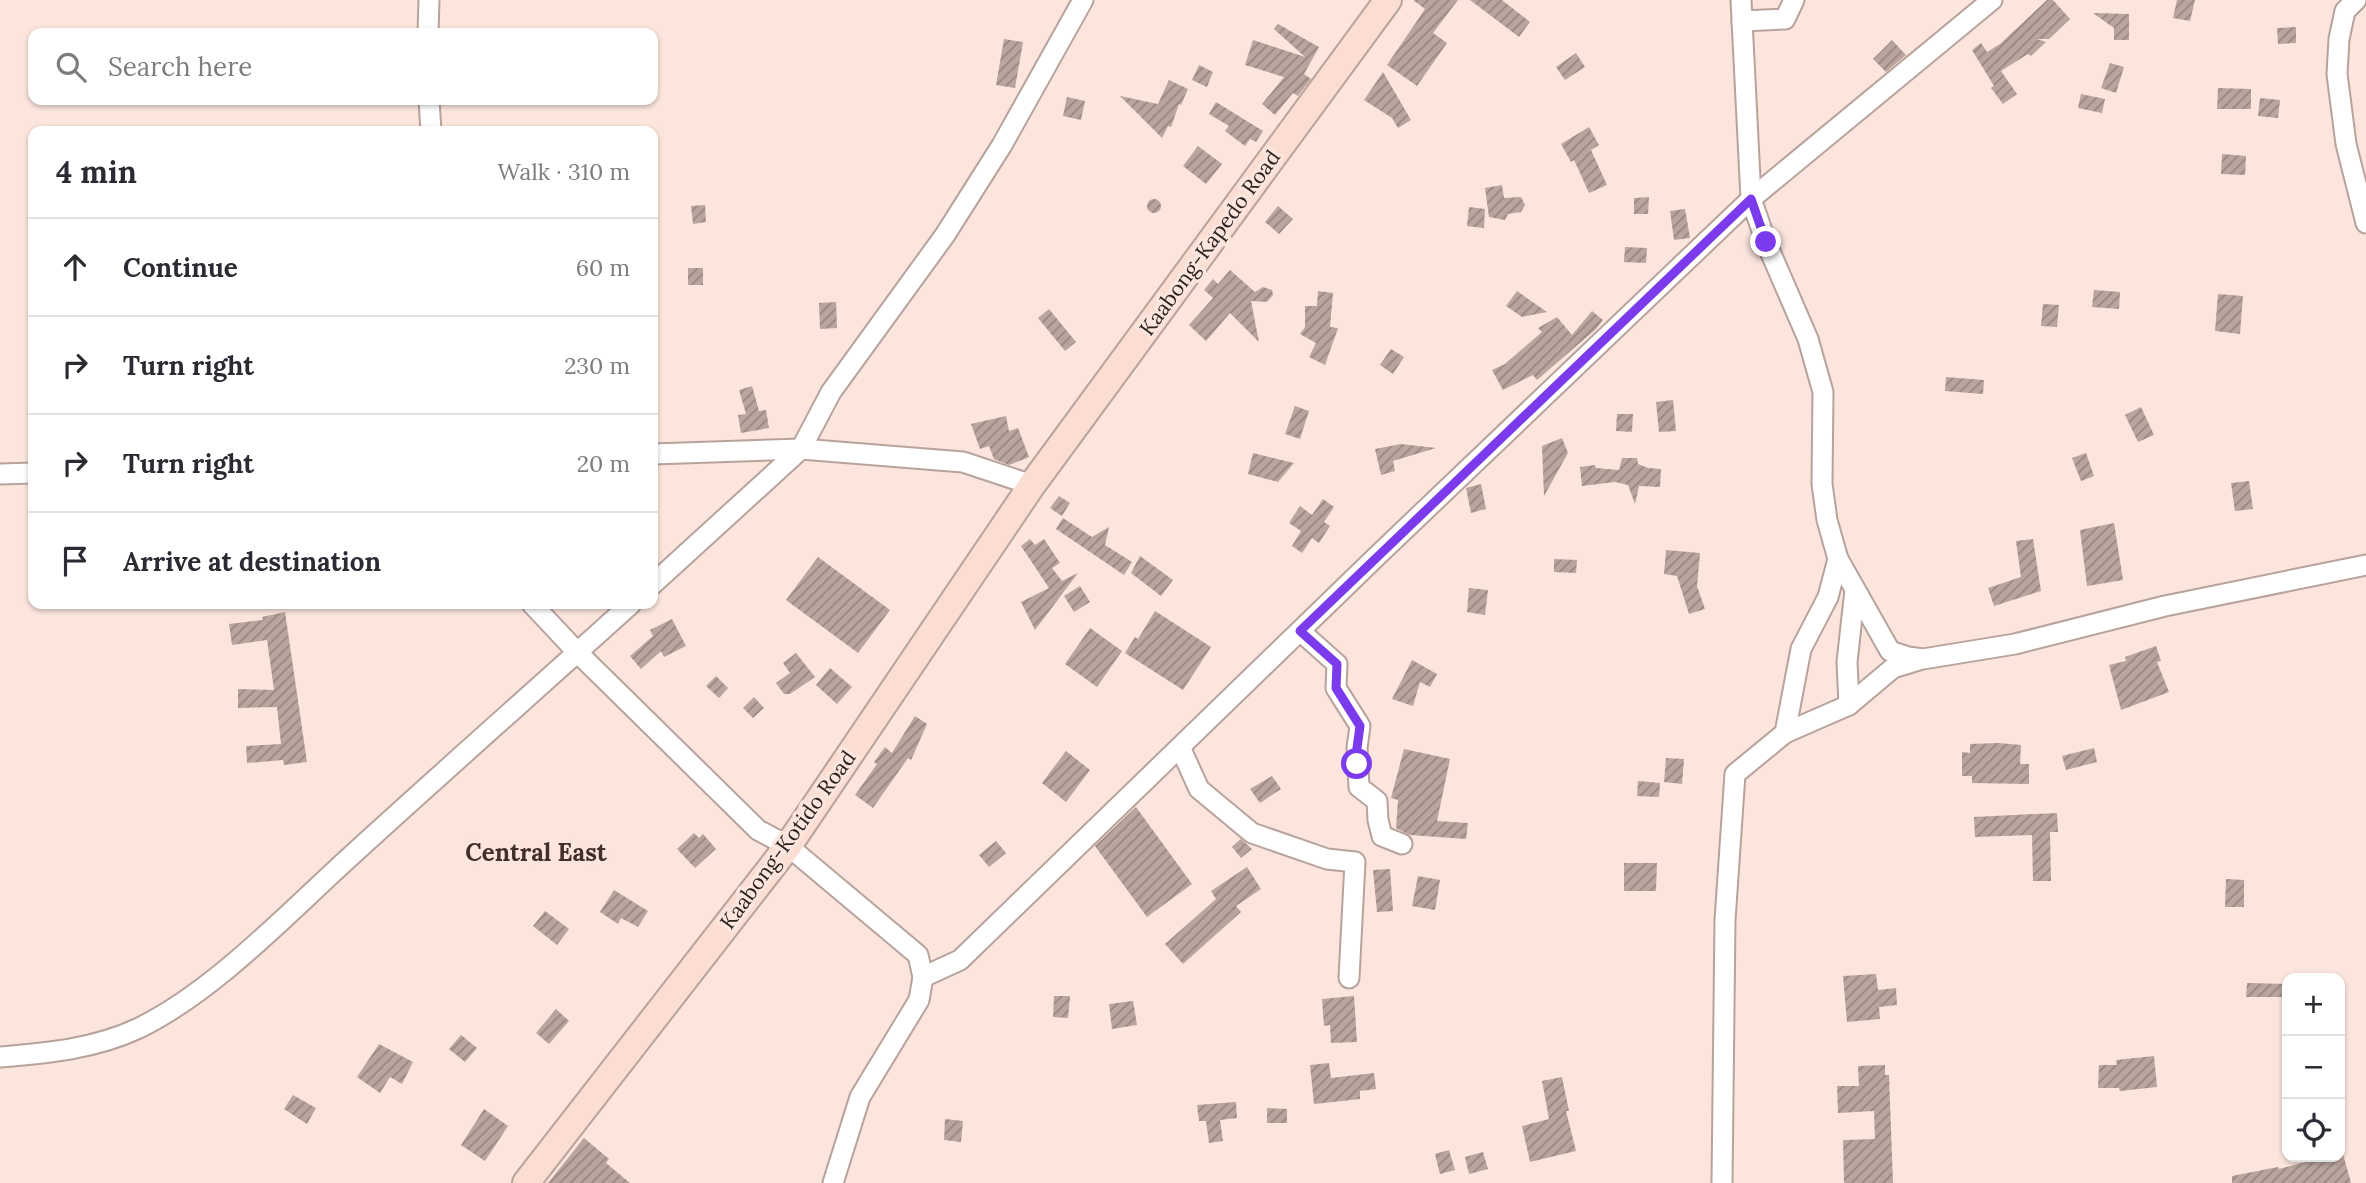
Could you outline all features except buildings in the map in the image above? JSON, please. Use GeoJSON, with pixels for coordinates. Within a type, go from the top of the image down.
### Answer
{"type":"FeatureCollection","features":[{"type":"Feature","properties":{"kind":"main road","name":"Kaabong-Kapedo Road"},"geometry":{"type":"LineString","coordinates":[[1032,485],[1388,0]]}},
{"type":"Feature","properties":{"kind":"main road","name":"Kaabong-Kotido Road"},"geometry":{"type":"LineString","coordinates":[[526,1183],[788,846],[1032,485]]}},
{"type":"Feature","properties":{"kind":"street"},"geometry":{"type":"LineString","coordinates":[[428,28],[429,0]]}},
{"type":"Feature","properties":{"kind":"street"},"geometry":{"type":"LineString","coordinates":[[658,579],[801,449],[831,392],[945,235],[1002,145],[1083,0]]}},
{"type":"Feature","properties":{"kind":"street"},"geometry":{"type":"LineString","coordinates":[[1741,0],[1751,199],[1766,242],[1808,338],[1823,392],[1822,484],[1827,520],[1838,559],[1890,651],[1923,659]]}},
{"type":"Feature","properties":{"kind":"street"},"geometry":{"type":"LineString","coordinates":[[1742,21],[1785,19],[1794,0]]}},
{"type":"Feature","properties":{"kind":"street"},"geometry":{"type":"LineString","coordinates":[[923,977],[960,960],[1751,199],[1992,0]]}},
{"type":"Feature","properties":{"kind":"street"},"geometry":{"type":"LineString","coordinates":[[2356,0],[2345,11],[2339,39],[2337,74],[2346,144],[2366,223]]}},
{"type":"Feature","properties":{"kind":"street"},"geometry":{"type":"LineString","coordinates":[[429,105],[431,126]]}},
{"type":"Feature","properties":{"kind":"street"},"geometry":{"type":"LineString","coordinates":[[658,454],[801,449],[963,462],[1032,485]]}},
{"type":"Feature","properties":{"kind":"street"},"geometry":{"type":"LineString","coordinates":[[0,474],[28,472]]}},
{"type":"Feature","properties":{"kind":"street"},"geometry":{"type":"LineString","coordinates":[[1785,733],[1801,649],[1828,597],[1838,559]]}},
{"type":"Feature","properties":{"kind":"street"},"geometry":{"type":"LineString","coordinates":[[1722,1183],[1725,920],[1735,774],[1785,733],[1849,705],[1894,668],[1923,659],[2015,644],[2165,606],[2366,565]]}},
{"type":"Feature","properties":{"kind":"street"},"geometry":{"type":"LineString","coordinates":[[1849,705],[1847,662],[1855,590]]}},
{"type":"Feature","properties":{"kind":"street"},"geometry":{"type":"LineString","coordinates":[[537,609],[758,830],[788,846],[918,955],[923,977],[919,1000],[860,1097],[833,1183]]}},
{"type":"Feature","properties":{"kind":"street"},"geometry":{"type":"LineString","coordinates":[[0,1057],[90,1046],[138,1029],[194,995],[625,609]]}},
{"type":"Feature","properties":{"kind":"street"},"geometry":{"type":"LineString","coordinates":[[1300,631],[1337,664],[1336,688],[1360,726],[1357,748],[1359,786],[1377,801],[1382,836],[1402,844]]}},
{"type":"Feature","properties":{"kind":"street"},"geometry":{"type":"LineString","coordinates":[[1180,747],[1199,789],[1252,833],[1327,859],[1355,862],[1349,978]]}},
{"type":"Feature","properties":{"kind":"district","name":"Central East"},"geometry":{"type":"Point","coordinates":[536,853]}},
{"type":"Feature","properties":{"kind":"route"},"geometry":{"type":"LineString","coordinates":[[1357,764],[1360,726],[1336,688],[1337,664],[1300,631],[1751,199],[1766,242]]}}]}
